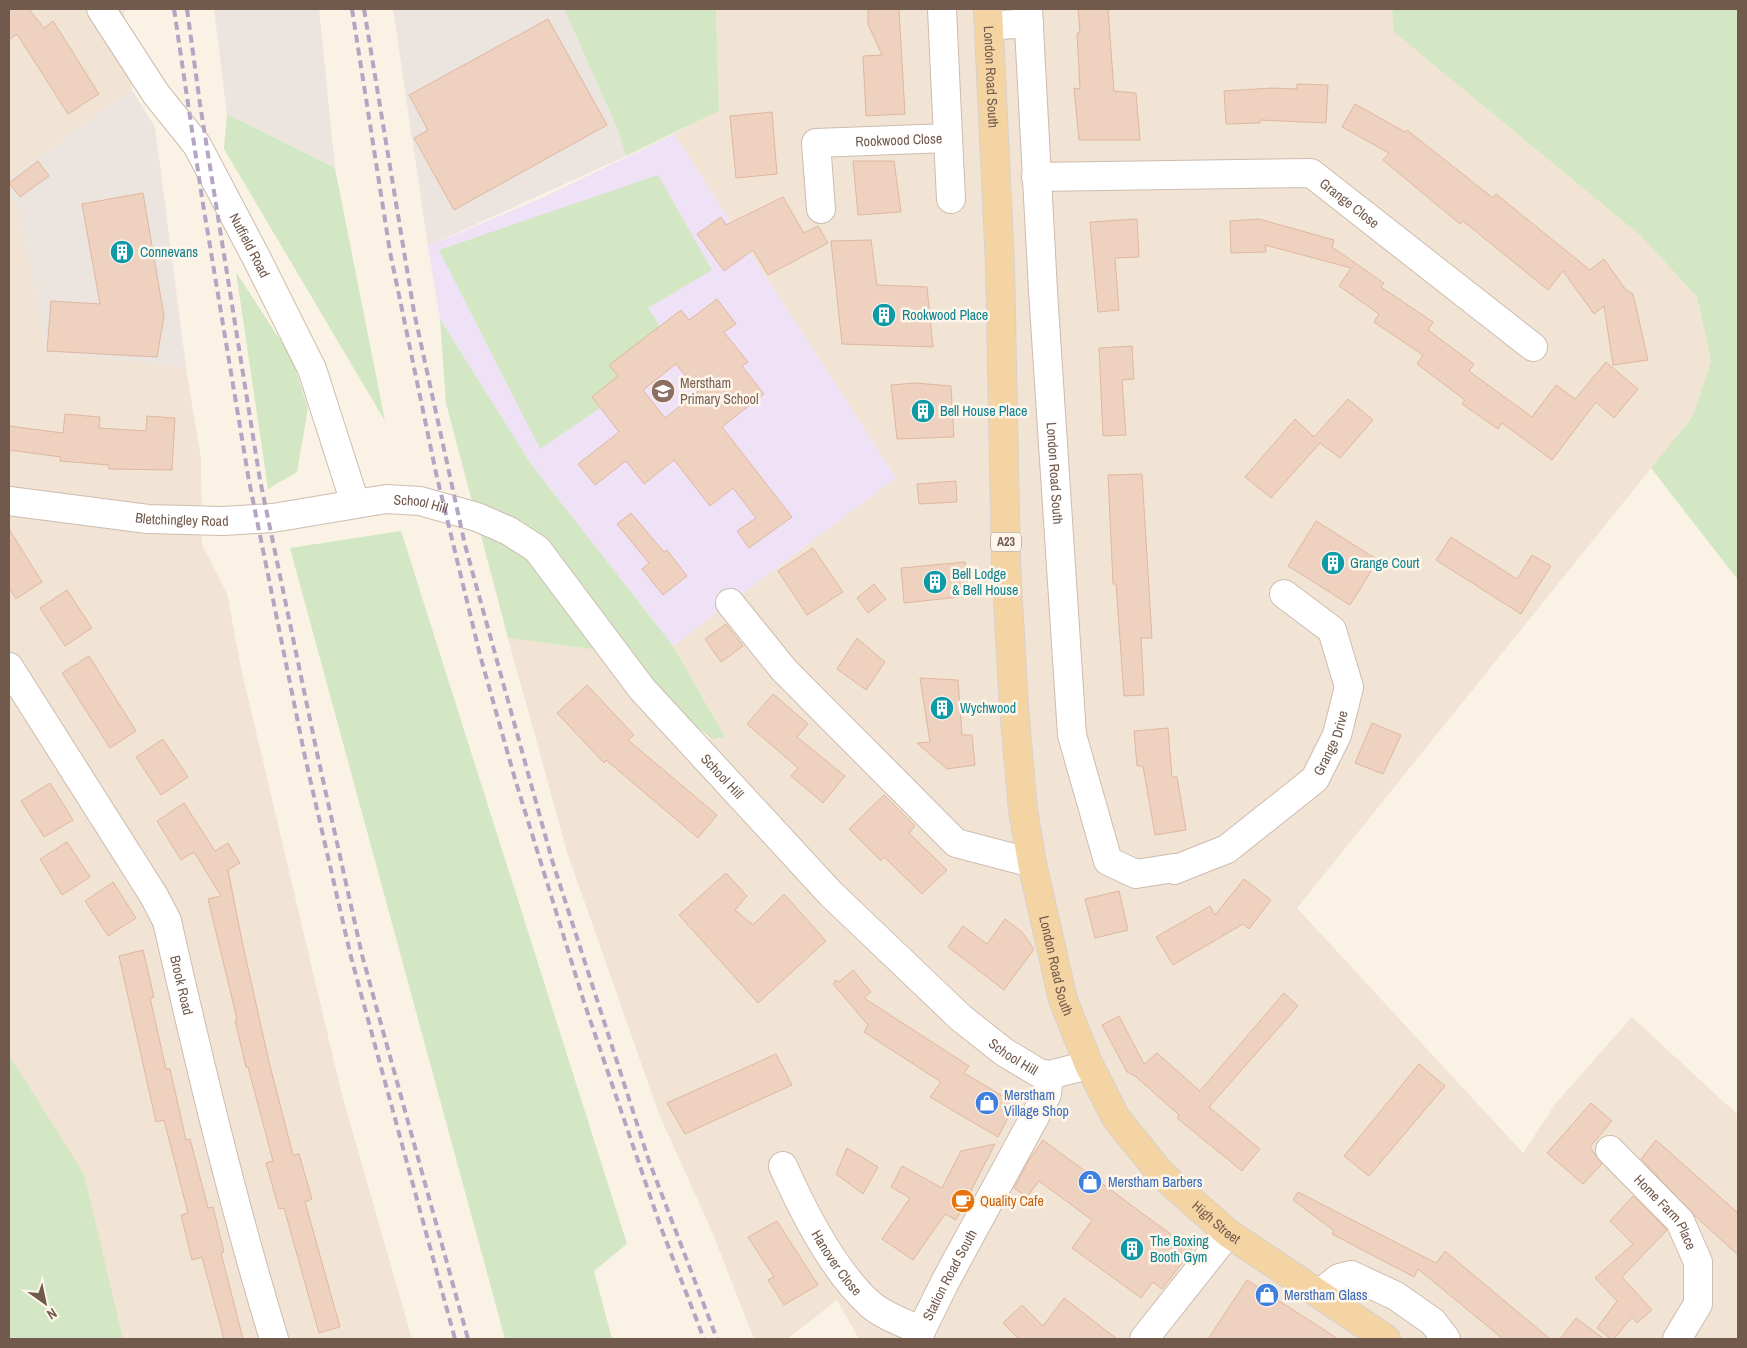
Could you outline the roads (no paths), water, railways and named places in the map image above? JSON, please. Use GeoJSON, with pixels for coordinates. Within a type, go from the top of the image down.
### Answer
{"type":"FeatureCollection","features":[{"type":"Feature","properties":{"kind":"main road","name":"London Road South"},"geometry":{"type":"LineString","coordinates":[[988,17],[1000,265],[1006,564],[1012,679],[1023,810],[1032,863],[1063,1000],[1089,1065]]}},
{"type":"Feature","properties":{"kind":"main road","name":"High Street"},"geometry":{"type":"LineString","coordinates":[[1089,1065],[1116,1118],[1162,1175],[1228,1232],[1386,1339]]}},
{"type":"Feature","properties":{"kind":"street","name":"Nutfield Road"},"geometry":{"type":"LineString","coordinates":[[101,9],[156,94],[197,145],[256,257],[312,369],[355,503]]}},
{"type":"Feature","properties":{"kind":"street","name":"Rookwood Close"},"geometry":{"type":"LineString","coordinates":[[821,209],[816,144],[948,138],[942,9]]}},
{"type":"Feature","properties":{"kind":"street"},"geometry":{"type":"LineString","coordinates":[[988,17],[1029,16]]}},
{"type":"Feature","properties":{"kind":"street","name":"London Road South"},"geometry":{"type":"LineString","coordinates":[[1029,16],[1036,177],[1072,735],[1108,861],[1136,874],[1174,869]]}},
{"type":"Feature","properties":{"kind":"street"},"geometry":{"type":"LineString","coordinates":[[948,138],[952,199]]}},
{"type":"Feature","properties":{"kind":"street","name":"Grange Close"},"geometry":{"type":"LineString","coordinates":[[1036,177],[1311,173],[1533,347]]}},
{"type":"Feature","properties":{"kind":"street","name":"School Hill"},"geometry":{"type":"LineString","coordinates":[[355,503],[386,499],[420,501],[477,517],[509,531],[538,549],[642,689],[831,894],[961,1018],[1029,1068],[1049,1075],[1089,1065]]}},
{"type":"Feature","properties":{"kind":"street","name":"Bletchingley Road"},"geometry":{"type":"LineString","coordinates":[[9,501],[148,519],[224,521],[273,518],[355,503]]}},
{"type":"Feature","properties":{"kind":"street","name":"Grange Drive"},"geometry":{"type":"LineString","coordinates":[[1174,869],[1226,849],[1315,779],[1337,734],[1348,687],[1332,630],[1284,594]]}},
{"type":"Feature","properties":{"kind":"street"},"geometry":{"type":"LineString","coordinates":[[730,603],[784,670],[956,843],[1032,863]]}},
{"type":"Feature","properties":{"kind":"street","name":"Brook Road"},"geometry":{"type":"LineString","coordinates":[[9,667],[154,896],[167,921],[211,1113],[246,1249],[274,1339]]}},
{"type":"Feature","properties":{"kind":"street","name":"Station Road South"},"geometry":{"type":"LineString","coordinates":[[919,1335],[945,1282],[1046,1094],[1049,1075]]}},
{"type":"Feature","properties":{"kind":"street","name":"Home Farm Place"},"geometry":{"type":"LineString","coordinates":[[1610,1150],[1680,1221],[1698,1262],[1698,1304],[1677,1339]]}},
{"type":"Feature","properties":{"kind":"street","name":"Hanover Close"},"geometry":{"type":"LineString","coordinates":[[783,1166],[800,1205],[850,1281],[871,1305],[919,1335]]}},
{"type":"Feature","properties":{"kind":"street"},"geometry":{"type":"LineString","coordinates":[[1144,1339],[1228,1232]]}},
{"type":"Feature","properties":{"kind":"street"},"geometry":{"type":"LineString","coordinates":[[1318,1294],[1339,1278],[1351,1275],[1396,1296],[1433,1322],[1446,1339]]}},
{"type":"Feature","properties":{"kind":"railway"},"geometry":{"type":"LineString","coordinates":[[174,9],[202,198],[249,481],[305,757],[351,957],[455,1339]]}},
{"type":"Feature","properties":{"kind":"railway"},"geometry":{"type":"LineString","coordinates":[[187,9],[200,104],[260,480],[317,753],[362,955],[468,1339]]}},
{"type":"Feature","properties":{"kind":"railway"},"geometry":{"type":"LineString","coordinates":[[352,9],[390,252],[436,473],[480,655],[515,779],[584,1002],[660,1225],[704,1339]]}},
{"type":"Feature","properties":{"kind":"railway"},"geometry":{"type":"LineString","coordinates":[[364,9],[414,312],[465,545],[552,860],[649,1161],[717,1339]]}},
{"type":"Feature","properties":{"kind":"place","name":"Connevans"},"geometry":{"type":"Point","coordinates":[122,252]}},
{"type":"Feature","properties":{"kind":"place","name":"Rookwood Place"},"geometry":{"type":"Point","coordinates":[884,315]}},
{"type":"Feature","properties":{"kind":"place","name":"Merstham Primary School"},"geometry":{"type":"Point","coordinates":[663,391]}},
{"type":"Feature","properties":{"kind":"place","name":"Bell House Place"},"geometry":{"type":"Point","coordinates":[923,411]}},
{"type":"Feature","properties":{"kind":"place","name":"Grange Court"},"geometry":{"type":"Point","coordinates":[1333,563]}},
{"type":"Feature","properties":{"kind":"place","name":"Bell Lodge & Bell House"},"geometry":{"type":"Point","coordinates":[935,582]}},
{"type":"Feature","properties":{"kind":"place","name":"Wychwood"},"geometry":{"type":"Point","coordinates":[942,708]}},
{"type":"Feature","properties":{"kind":"place","name":"Merstham Village Shop"},"geometry":{"type":"Point","coordinates":[987,1103]}},
{"type":"Feature","properties":{"kind":"place","name":"Merstham Barbers"},"geometry":{"type":"Point","coordinates":[1090,1182]}},
{"type":"Feature","properties":{"kind":"place","name":"Quality Cafe"},"geometry":{"type":"Point","coordinates":[963,1201]}},
{"type":"Feature","properties":{"kind":"place","name":"The Boxing Booth Gym"},"geometry":{"type":"Point","coordinates":[1132,1249]}},
{"type":"Feature","properties":{"kind":"place","name":"Merstham Glass"},"geometry":{"type":"Point","coordinates":[1267,1295]}}]}
